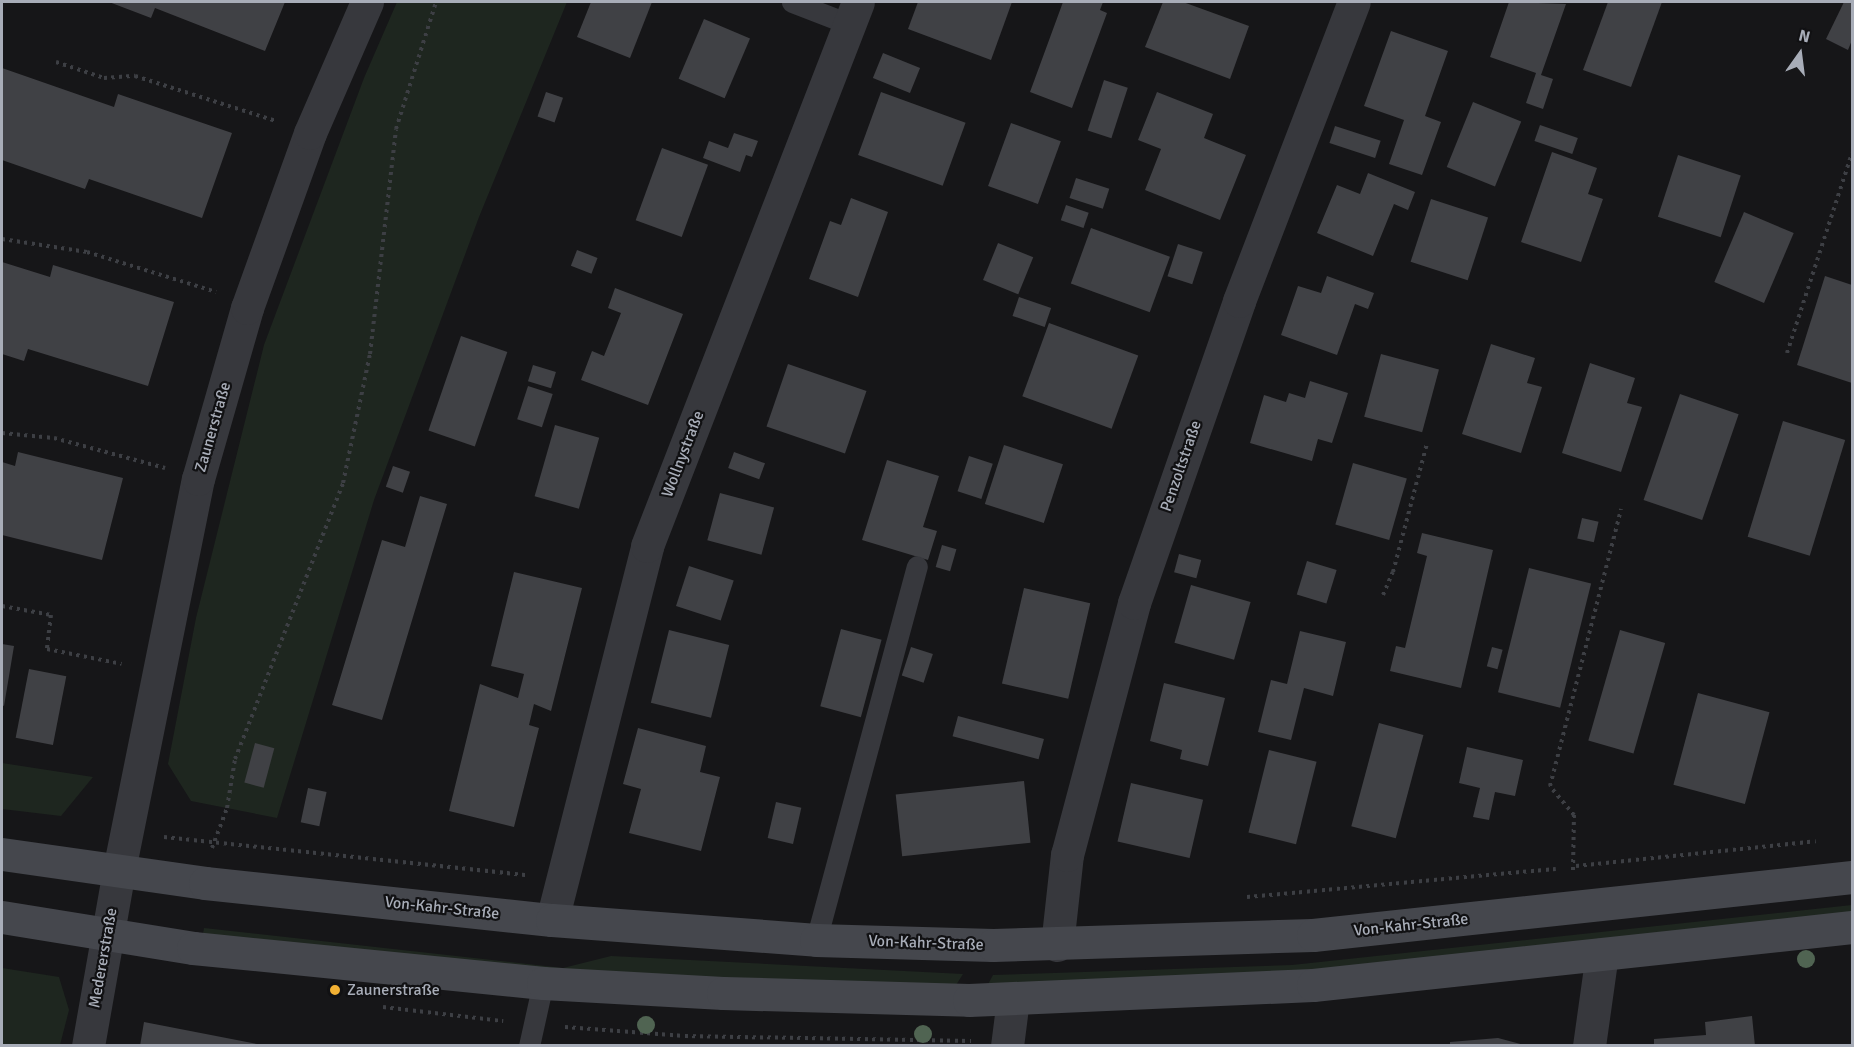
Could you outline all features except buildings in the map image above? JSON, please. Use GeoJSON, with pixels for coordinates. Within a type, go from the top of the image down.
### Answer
{"type":"FeatureCollection","features":[{"type":"Feature","properties":{"kind":"main road","name":"Von-Kahr-Straße"},"geometry":{"type":"LineString","coordinates":[[2,854],[205,883],[552,920],[816,940],[1057,945],[1313,935],[1852,877]]}},
{"type":"Feature","properties":{"kind":"main road"},"geometry":{"type":"LineString","coordinates":[[2,917],[193,948],[543,983],[854,998],[1013,999],[1313,985],[1852,927]]}},
{"type":"Feature","properties":{"kind":"street","name":"Zaunerstraße"},"geometry":{"type":"LineString","coordinates":[[119,870],[198,479],[247,308],[310,133],[368,2]]}},
{"type":"Feature","properties":{"kind":"street","name":"Penzoltstraße"},"geometry":{"type":"LineString","coordinates":[[1057,945],[1067,855],[1134,603],[1239,301],[1354,2]]}},
{"type":"Feature","properties":{"kind":"street","name":"Wollnystraße"},"geometry":{"type":"LineString","coordinates":[[552,920],[559,883],[647,546],[853,13]]}},
{"type":"Feature","properties":{"kind":"street","name":"Medererstraße"},"geometry":{"type":"LineString","coordinates":[[88,1046],[119,870]]}},
{"type":"Feature","properties":{"kind":"street"},"geometry":{"type":"LineString","coordinates":[[1589,1046],[1602,954]]}},
{"type":"Feature","properties":{"kind":"street"},"geometry":{"type":"LineString","coordinates":[[1007,1046],[1013,999]]}},
{"type":"Feature","properties":{"kind":"lane"},"geometry":{"type":"LineString","coordinates":[[792,2],[853,13]]}},
{"type":"Feature","properties":{"kind":"lane"},"geometry":{"type":"LineString","coordinates":[[816,940],[917,566]]}},
{"type":"Feature","properties":{"kind":"lane"},"geometry":{"type":"LineString","coordinates":[[529,1046],[543,983]]}},
{"type":"Feature","properties":{"kind":"path"},"geometry":{"type":"LineString","coordinates":[[205,883],[213,840],[227,808],[235,759],[344,483],[370,354],[396,129],[436,2]]}},
{"type":"Feature","properties":{"kind":"path"},"geometry":{"type":"LineString","coordinates":[[56,62],[104,78],[135,76],[280,122]]}},
{"type":"Feature","properties":{"kind":"path"},"geometry":{"type":"LineString","coordinates":[[1787,353],[1852,153]]}},
{"type":"Feature","properties":{"kind":"path"},"geometry":{"type":"LineString","coordinates":[[2,239],[87,252],[219,293]]}},
{"type":"Feature","properties":{"kind":"path"},"geometry":{"type":"LineString","coordinates":[[2,434],[54,438],[170,469]]}},
{"type":"Feature","properties":{"kind":"path"},"geometry":{"type":"LineString","coordinates":[[1383,595],[1393,572],[1426,443]]}},
{"type":"Feature","properties":{"kind":"path"},"geometry":{"type":"LineString","coordinates":[[1576,907],[1572,867],[1574,815],[1550,786],[1621,509]]}},
{"type":"Feature","properties":{"kind":"path"},"geometry":{"type":"LineString","coordinates":[[2,606],[51,615],[47,649],[125,665]]}},
{"type":"Feature","properties":{"kind":"path"},"geometry":{"type":"LineString","coordinates":[[128,834],[213,840],[527,875],[559,883]]}},
{"type":"Feature","properties":{"kind":"path"},"geometry":{"type":"LineString","coordinates":[[1244,897],[1822,841]]}},
{"type":"Feature","properties":{"kind":"shaded area"},"geometry":{"type":"Polygon","coordinates":[[[397,2],[567,2],[479,217],[374,500],[277,818],[191,801],[168,764],[196,618],[264,345],[364,78],[397,2]]]}},
{"type":"Feature","properties":{"kind":"shaded area"},"geometry":{"type":"Polygon","coordinates":[[[2,763],[93,777],[61,816],[2,809],[2,763]]]}},
{"type":"Feature","properties":{"kind":"shaded area"},"geometry":{"type":"Polygon","coordinates":[[[1852,905],[1852,915],[1291,975],[986,988],[993,975],[1292,965],[1852,905]]]}},
{"type":"Feature","properties":{"kind":"shaded area"},"geometry":{"type":"Polygon","coordinates":[[[204,928],[563,968],[611,956],[963,974],[953,990],[562,974],[202,940],[204,928]]]}},
{"type":"Feature","properties":{"kind":"shaded area"},"geometry":{"type":"Polygon","coordinates":[[[2,968],[59,977],[69,1010],[60,1045],[2,1045],[2,968]]]}},
{"type":"Feature","properties":{"kind":"place","name":"Zaunerstraße"},"geometry":{"type":"Point","coordinates":[335,990]}}]}
